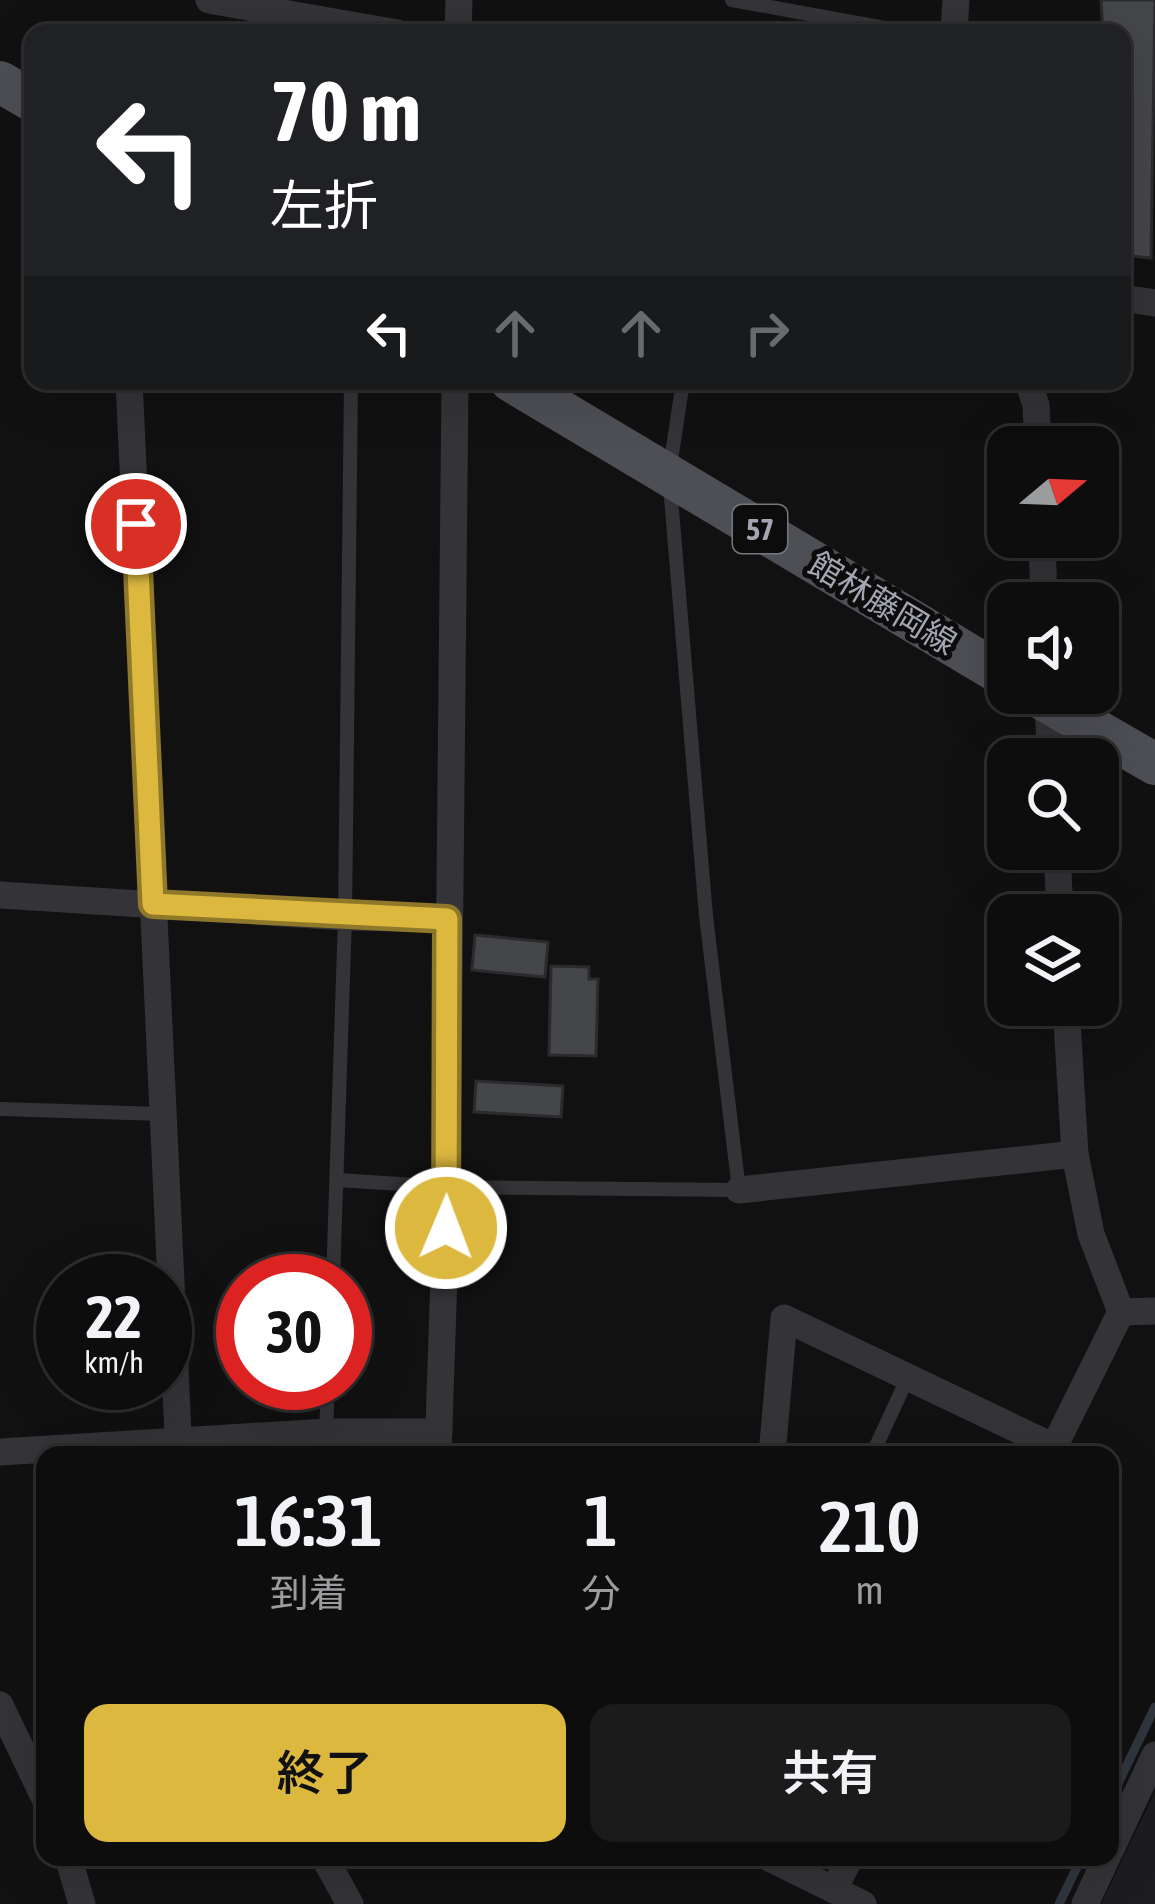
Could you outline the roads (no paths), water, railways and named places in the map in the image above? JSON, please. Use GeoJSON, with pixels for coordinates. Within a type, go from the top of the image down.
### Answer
{"type":"FeatureCollection","features":[{"type":"Feature","properties":{"kind":"main road","name":"館林藤岡線"},"geometry":{"type":"LineString","coordinates":[[526,390],[987,665]]}},
{"type":"Feature","properties":{"kind":"main road"},"geometry":{"type":"LineString","coordinates":[[1072,714],[1155,764]]}},
{"type":"Feature","properties":{"kind":"street"},"geometry":{"type":"LineString","coordinates":[[209,0],[353,24]]}},
{"type":"Feature","properties":{"kind":"street"},"geometry":{"type":"LineString","coordinates":[[129,390],[178,1446]]}},
{"type":"Feature","properties":{"kind":"street"},"geometry":{"type":"LineString","coordinates":[[196,1446],[326,1432],[438,1443],[447,1187],[455,390]]}},
{"type":"Feature","properties":{"kind":"street"},"geometry":{"type":"LineString","coordinates":[[1031,390],[1037,426]]}},
{"type":"Feature","properties":{"kind":"street"},"geometry":{"type":"LineString","coordinates":[[0,896],[447,919]]}},
{"type":"Feature","properties":{"kind":"street"},"geometry":{"type":"LineString","coordinates":[[1054,1446],[1121,1312],[1091,1234],[1075,1154],[1067,1026]]}},
{"type":"Feature","properties":{"kind":"street"},"geometry":{"type":"LineString","coordinates":[[739,1190],[1075,1154]]}},
{"type":"Feature","properties":{"kind":"street"},"geometry":{"type":"LineString","coordinates":[[1121,1312],[1155,1311]]}},
{"type":"Feature","properties":{"kind":"street"},"geometry":{"type":"LineString","coordinates":[[773,1446],[784,1318],[1042,1446]]}},
{"type":"Feature","properties":{"kind":"street"},"geometry":{"type":"LineString","coordinates":[[0,1452],[36,1451]]}},
{"type":"Feature","properties":{"kind":"street"},"geometry":{"type":"LineString","coordinates":[[0,1705],[36,1780]]}},
{"type":"Feature","properties":{"kind":"street"},"geometry":{"type":"LineString","coordinates":[[1119,1832],[1155,1755]]}},
{"type":"Feature","properties":{"kind":"street"},"geometry":{"type":"LineString","coordinates":[[71,1866],[82,1904]]}},
{"type":"Feature","properties":{"kind":"street"},"geometry":{"type":"LineString","coordinates":[[329,1866],[350,1904]]}},
{"type":"Feature","properties":{"kind":"street"},"geometry":{"type":"LineString","coordinates":[[785,1866],[863,1904]]}},
{"type":"Feature","properties":{"kind":"street"},"geometry":{"type":"LineString","coordinates":[[834,1890],[846,1866]]}},
{"type":"Feature","properties":{"kind":"street"},"geometry":{"type":"LineString","coordinates":[[1085,1904],[1103,1866]]}},
{"type":"Feature","properties":{"kind":"lane"},"geometry":{"type":"LineString","coordinates":[[732,0],[863,24]]}},
{"type":"Feature","properties":{"kind":"lane"},"geometry":{"type":"LineString","coordinates":[[334,1254],[345,917],[351,390]]}},
{"type":"Feature","properties":{"kind":"lane"},"geometry":{"type":"LineString","coordinates":[[338,1180],[447,1187],[739,1190],[706,916],[669,474],[682,390]]}},
{"type":"Feature","properties":{"kind":"lane"},"geometry":{"type":"LineString","coordinates":[[0,1109],[162,1114]]}},
{"type":"Feature","properties":{"kind":"lane"},"geometry":{"type":"LineString","coordinates":[[876,1446],[908,1377]]}},
{"type":"Feature","properties":{"kind":"lane"},"geometry":{"type":"LineString","coordinates":[[326,1432],[327,1410]]}},
{"type":"Feature","properties":{"kind":"waterway"},"geometry":{"type":"LineString","coordinates":[[1119,1781],[1155,1707]]}},
{"type":"Feature","properties":{"kind":"waterway"},"geometry":{"type":"LineString","coordinates":[[1059,1904],[1078,1866]]}}]}
